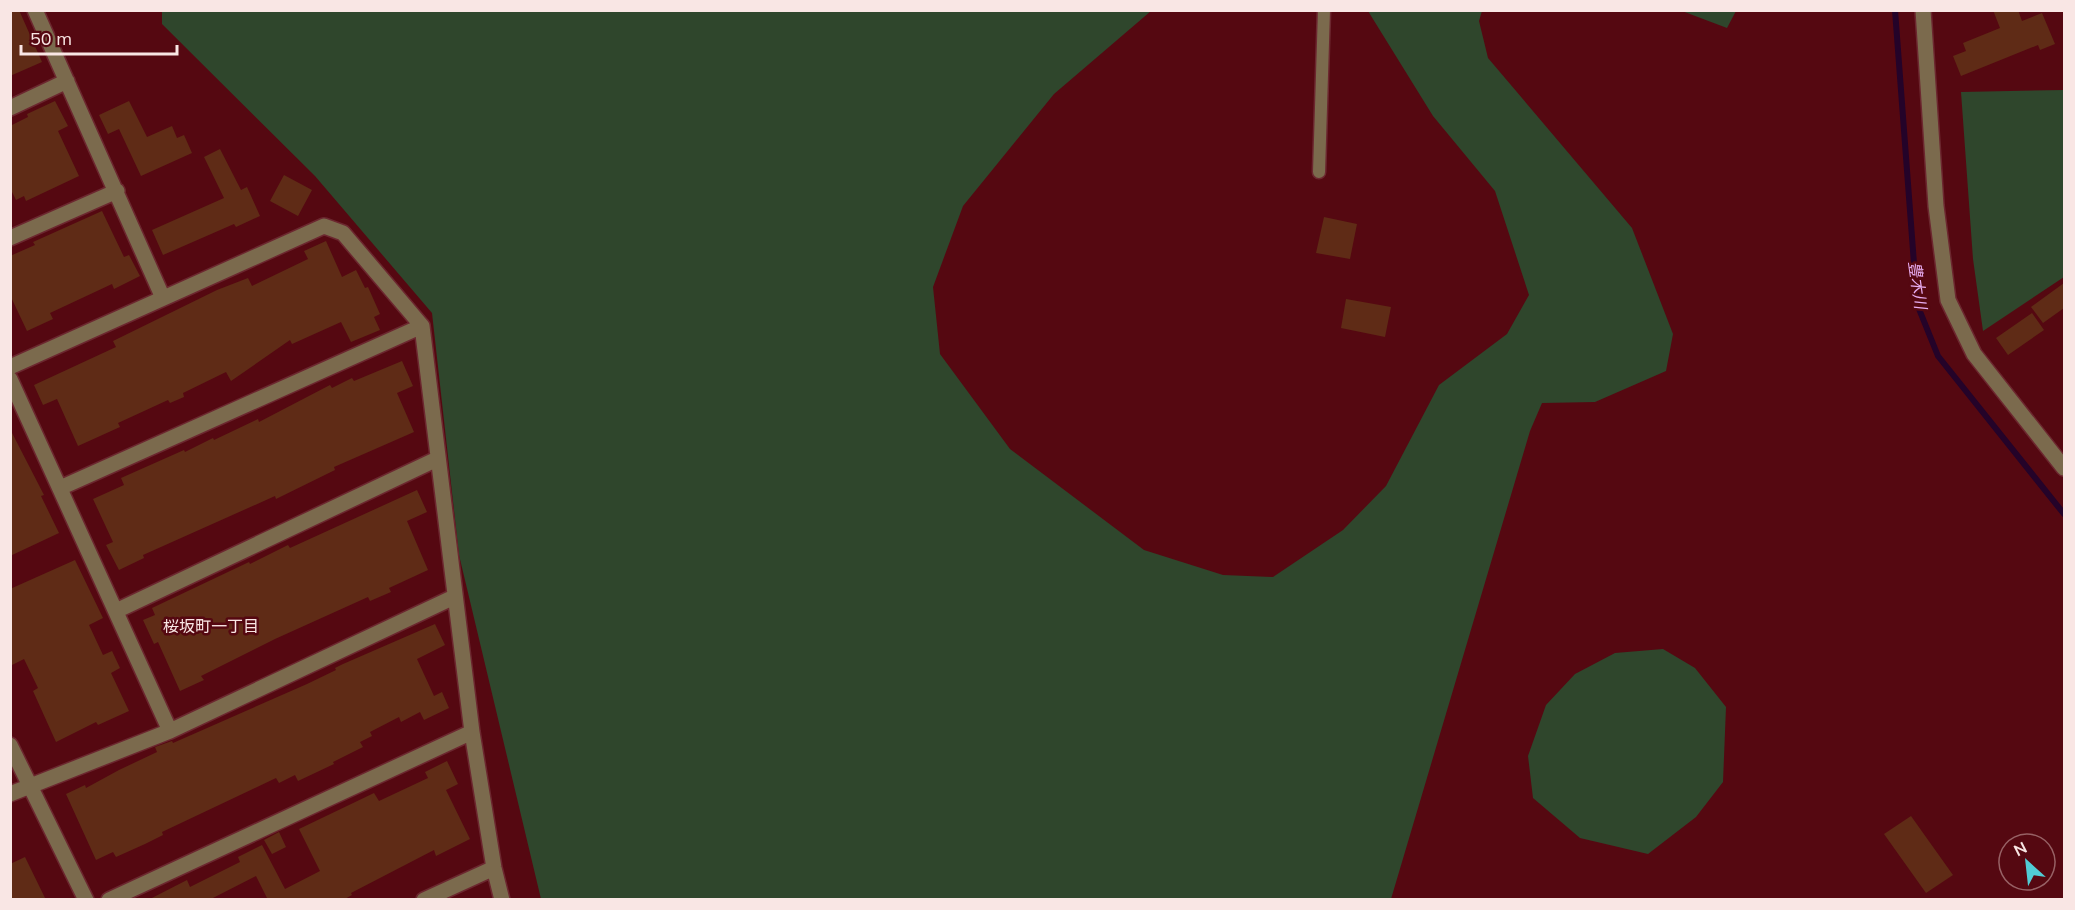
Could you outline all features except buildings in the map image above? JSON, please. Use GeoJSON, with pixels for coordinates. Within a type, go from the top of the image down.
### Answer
{"type":"FeatureCollection","features":[{"type":"Feature","properties":{"kind":"street"},"geometry":{"type":"LineString","coordinates":[[34,10],[117,190],[163,298]]}},
{"type":"Feature","properties":{"kind":"street"},"geometry":{"type":"LineString","coordinates":[[1923,10],[1936,206],[1948,300],[1974,354],[2064,468]]}},
{"type":"Feature","properties":{"kind":"street"},"geometry":{"type":"LineString","coordinates":[[10,108],[67,81]]}},
{"type":"Feature","properties":{"kind":"street"},"geometry":{"type":"LineString","coordinates":[[10,238],[117,190]]}},
{"type":"Feature","properties":{"kind":"street"},"geometry":{"type":"LineString","coordinates":[[10,367],[324,226],[343,232],[422,326],[472,732],[494,868],[502,900]]}},
{"type":"Feature","properties":{"kind":"street"},"geometry":{"type":"LineString","coordinates":[[60,488],[422,326]]}},
{"type":"Feature","properties":{"kind":"street"},"geometry":{"type":"LineString","coordinates":[[10,379],[170,731]]}},
{"type":"Feature","properties":{"kind":"street"},"geometry":{"type":"LineString","coordinates":[[116,611],[437,459]]}},
{"type":"Feature","properties":{"kind":"street"},"geometry":{"type":"LineString","coordinates":[[10,794],[170,731],[454,597]]}},
{"type":"Feature","properties":{"kind":"street"},"geometry":{"type":"LineString","coordinates":[[109,900],[472,732]]}},
{"type":"Feature","properties":{"kind":"street"},"geometry":{"type":"LineString","coordinates":[[10,745],[32,785],[86,900]]}},
{"type":"Feature","properties":{"kind":"street"},"geometry":{"type":"LineString","coordinates":[[424,900],[494,868]]}},
{"type":"Feature","properties":{"kind":"lane"},"geometry":{"type":"LineString","coordinates":[[1319,172],[1324,10]]}},
{"type":"Feature","properties":{"kind":"green space"},"geometry":{"type":"Polygon","coordinates":[[[162,11],[1151,11],[1054,94],[963,206],[933,287],[940,354],[1010,449],[1144,550],[1223,575],[1273,577],[1343,530],[1386,486],[1439,385],[1507,334],[1529,295],[1495,191],[1433,116],[1368,11],[1482,11],[1479,21],[1488,58],[1632,228],[1673,334],[1666,371],[1595,402],[1542,403],[1530,431],[1391,899],[541,899],[459,555],[432,313],[315,176],[162,24],[162,11]]]}},
{"type":"Feature","properties":{"kind":"green space"},"geometry":{"type":"Polygon","coordinates":[[[1682,11],[1736,11],[1727,28],[1682,11]]]}},
{"type":"Feature","properties":{"kind":"green space"},"geometry":{"type":"Polygon","coordinates":[[[2064,90],[2064,277],[1983,331],[1973,259],[1961,92],[2064,90]]]}},
{"type":"Feature","properties":{"kind":"green space"},"geometry":{"type":"Polygon","coordinates":[[[1663,649],[1695,668],[1726,707],[1723,782],[1696,817],[1648,854],[1580,838],[1533,798],[1528,756],[1546,705],[1575,674],[1615,653],[1663,649]]]}},
{"type":"Feature","properties":{"kind":"waterway","name":"豊木川"},"geometry":{"type":"LineString","coordinates":[[1895,10],[1917,304],[1938,356],[2064,514]]}},
{"type":"Feature","properties":{"kind":"district","name":"桜坂町一丁目"},"geometry":{"type":"Point","coordinates":[211,626]}}]}
